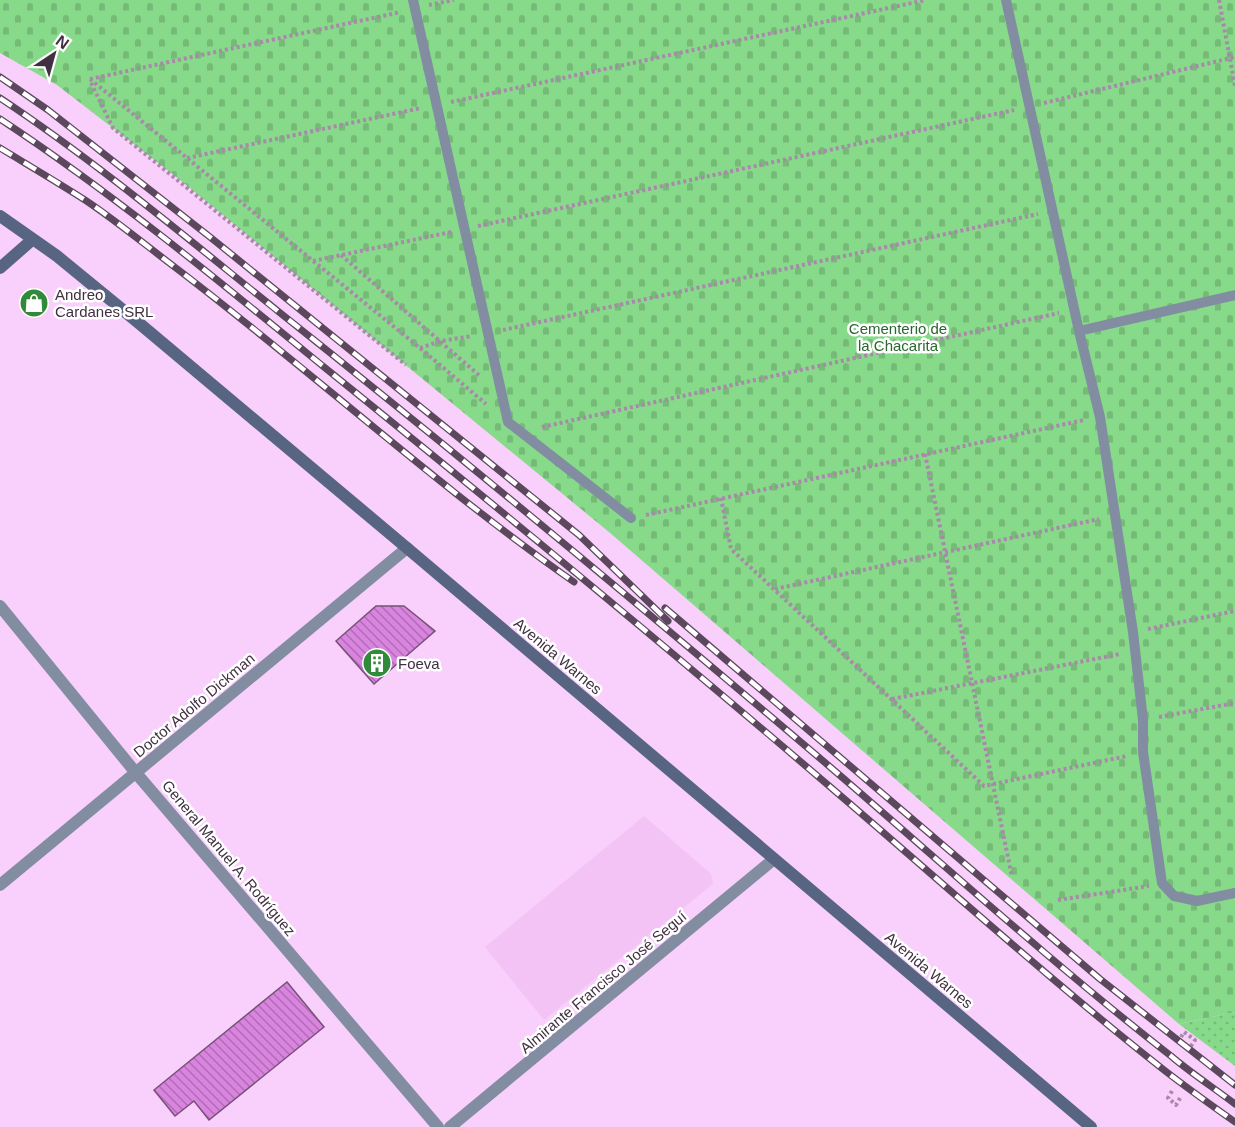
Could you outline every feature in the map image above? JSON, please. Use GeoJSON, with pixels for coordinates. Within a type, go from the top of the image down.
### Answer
{"type":"FeatureCollection","features":[{"type":"Feature","properties":{"kind":"main road","name":"Avenida Warnes"},"geometry":{"type":"LineString","coordinates":[[0,216],[57,256],[131,316],[1091,1127]]}},
{"type":"Feature","properties":{"kind":"main road"},"geometry":{"type":"LineString","coordinates":[[0,268],[33,239]]}},
{"type":"Feature","properties":{"kind":"street","name":"Doctor Adolfo Dickman"},"geometry":{"type":"LineString","coordinates":[[0,885],[407,548]]}},
{"type":"Feature","properties":{"kind":"street","name":"General Manuel A. Rodríguez"},"geometry":{"type":"LineString","coordinates":[[0,606],[136,772],[438,1127]]}},
{"type":"Feature","properties":{"kind":"street","name":"Almirante Francisco José Seguí"},"geometry":{"type":"LineString","coordinates":[[450,1127],[774,859]]}},
{"type":"Feature","properties":{"kind":"lane"},"geometry":{"type":"LineString","coordinates":[[1006,0],[1074,310],[1100,417],[1133,632],[1143,720],[1143,752],[1162,884],[1174,896],[1197,901],[1235,893]]}},
{"type":"Feature","properties":{"kind":"lane"},"geometry":{"type":"LineString","coordinates":[[414,4],[508,422],[631,518]]}},
{"type":"Feature","properties":{"kind":"lane"},"geometry":{"type":"LineString","coordinates":[[1079,331],[1235,295]]}},
{"type":"Feature","properties":{"kind":"path"},"geometry":{"type":"LineString","coordinates":[[90,79],[414,4],[454,0]]}},
{"type":"Feature","properties":{"kind":"path"},"geometry":{"type":"LineString","coordinates":[[187,158],[926,0]]}},
{"type":"Feature","properties":{"kind":"path"},"geometry":{"type":"LineString","coordinates":[[1219,0],[1235,86]]}},
{"type":"Feature","properties":{"kind":"path"},"geometry":{"type":"LineString","coordinates":[[313,261],[1030,107],[1235,57]]}},
{"type":"Feature","properties":{"kind":"path"},"geometry":{"type":"LineString","coordinates":[[90,79],[508,422]]}},
{"type":"Feature","properties":{"kind":"path"},"geometry":{"type":"LineString","coordinates":[[90,79],[113,128],[405,365]]}},
{"type":"Feature","properties":{"kind":"path"},"geometry":{"type":"LineString","coordinates":[[420,348],[441,341],[488,334],[1053,211]]}},
{"type":"Feature","properties":{"kind":"path"},"geometry":{"type":"LineString","coordinates":[[341,255],[502,395]]}},
{"type":"Feature","properties":{"kind":"path"},"geometry":{"type":"LineString","coordinates":[[521,432],[1074,310]]}},
{"type":"Feature","properties":{"kind":"path"},"geometry":{"type":"LineString","coordinates":[[631,518],[1100,417]]}},
{"type":"Feature","properties":{"kind":"path"},"geometry":{"type":"LineString","coordinates":[[925,454],[1012,877]]}},
{"type":"Feature","properties":{"kind":"path"},"geometry":{"type":"LineString","coordinates":[[721,498],[731,549],[984,786],[1143,752]]}},
{"type":"Feature","properties":{"kind":"path"},"geometry":{"type":"LineString","coordinates":[[775,589],[1115,515]]}},
{"type":"Feature","properties":{"kind":"path"},"geometry":{"type":"LineString","coordinates":[[1133,632],[1235,611]]}},
{"type":"Feature","properties":{"kind":"path"},"geometry":{"type":"LineString","coordinates":[[891,699],[1135,651]]}},
{"type":"Feature","properties":{"kind":"path"},"geometry":{"type":"LineString","coordinates":[[1143,720],[1235,703]]}},
{"type":"Feature","properties":{"kind":"path"},"geometry":{"type":"LineString","coordinates":[[1058,900],[1162,884]]}},
{"type":"Feature","properties":{"kind":"path"},"geometry":{"type":"LineString","coordinates":[[1181,1037],[1185,1032],[1195,1040],[1191,1046]]}},
{"type":"Feature","properties":{"kind":"path"},"geometry":{"type":"LineString","coordinates":[[1172,1091],[1168,1098],[1176,1105],[1180,1098]]}},
{"type":"Feature","properties":{"kind":"shaded area"},"geometry":{"type":"Polygon","coordinates":[[[644,816],[711,874],[713,884],[544,1020],[485,947],[644,816]]]}},
{"type":"Feature","properties":{"kind":"green space","name":"Cementerio de la Chacarita"},"geometry":{"type":"Polygon","coordinates":[[[0,0],[1235,0],[1235,1012],[1179,1024],[609,532],[179,179],[57,85],[0,53],[0,0]]]}},
{"type":"Feature","properties":{"kind":"green space"},"geometry":{"type":"Polygon","coordinates":[[[1235,1012],[1235,1066],[1179,1024],[1235,1012]]]}},
{"type":"Feature","properties":{"kind":"building","name":"Foeva"},"geometry":{"type":"Polygon","coordinates":[[[376,606],[404,606],[435,631],[374,684],[336,641],[376,606]]]}},
{"type":"Feature","properties":{"kind":"building"},"geometry":{"type":"Polygon","coordinates":[[[287,982],[324,1027],[209,1120],[194,1101],[175,1116],[154,1090],[287,982]]]}},
{"type":"Feature","properties":{"kind":"railway"},"geometry":{"type":"LineString","coordinates":[[0,77],[48,110],[210,237],[579,535],[668,621]]}},
{"type":"Feature","properties":{"kind":"railway"},"geometry":{"type":"LineString","coordinates":[[0,98],[142,202],[418,424],[761,708],[1084,986],[1235,1104]]}},
{"type":"Feature","properties":{"kind":"railway"},"geometry":{"type":"LineString","coordinates":[[0,119],[84,177],[245,303],[645,630],[1080,1002],[1164,1070],[1235,1122]]}},
{"type":"Feature","properties":{"kind":"railway"},"geometry":{"type":"LineString","coordinates":[[0,148],[85,200],[118,224],[223,304],[471,506],[574,582]]}},
{"type":"Feature","properties":{"kind":"railway"},"geometry":{"type":"LineString","coordinates":[[665,608],[1100,979],[1235,1085]]}},
{"type":"Feature","properties":{"kind":"place","name":"Andreo Cardanes SRL"},"geometry":{"type":"Point","coordinates":[34,303]}},
{"type":"Feature","properties":{"kind":"place","name":"Foeva"},"geometry":{"type":"Point","coordinates":[377,663]}}]}
